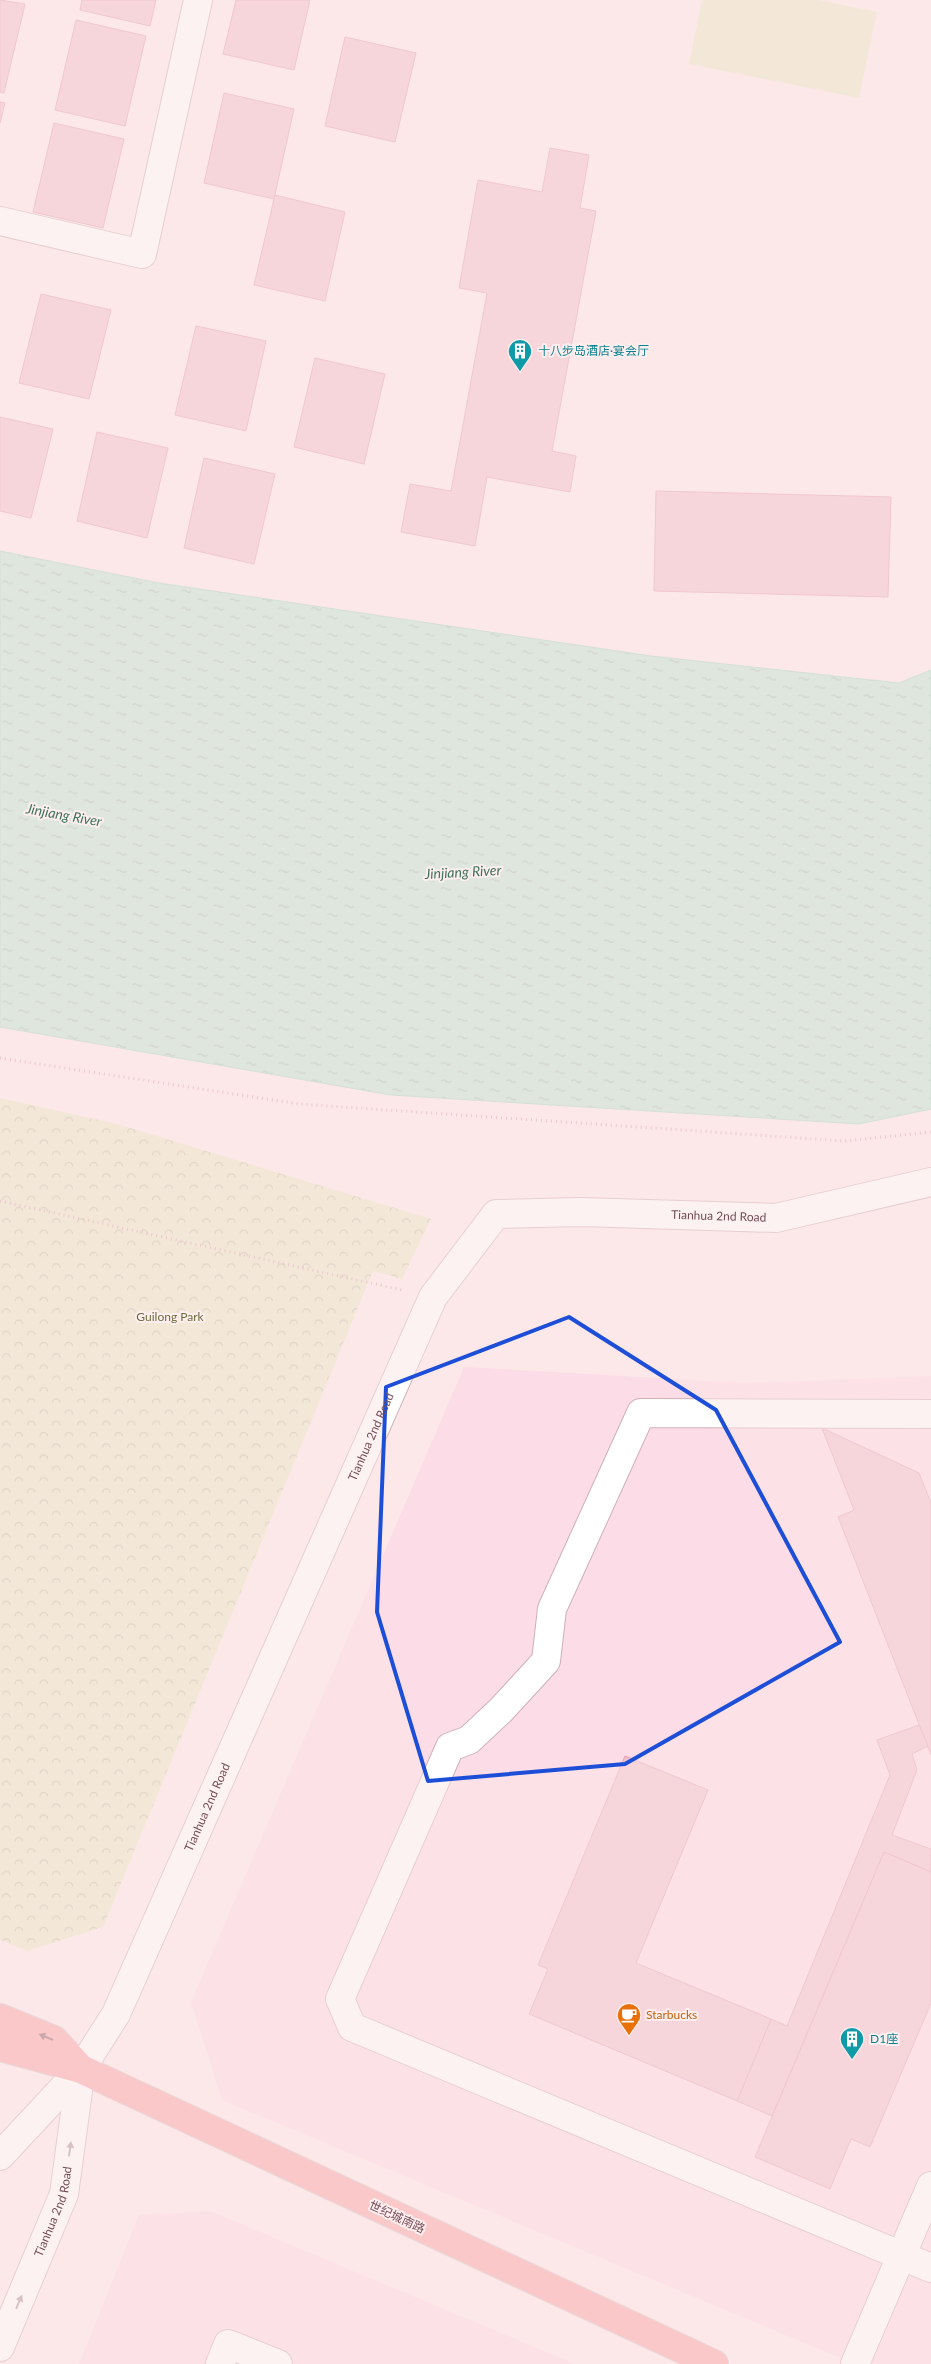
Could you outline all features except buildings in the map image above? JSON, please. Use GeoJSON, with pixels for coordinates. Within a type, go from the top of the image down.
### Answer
{"type":"FeatureCollection","features":[{"type":"Feature","properties":{"kind":"main road"},"geometry":{"type":"LineString","coordinates":[[0,2018],[54,2040],[81,2069]]}},
{"type":"Feature","properties":{"kind":"main road"},"geometry":{"type":"LineString","coordinates":[[0,2048],[81,2069]]}},
{"type":"Feature","properties":{"kind":"main road","name":"世纪城南路"},"geometry":{"type":"LineString","coordinates":[[81,2069],[714,2364]]}},
{"type":"Feature","properties":{"kind":"street"},"geometry":{"type":"LineString","coordinates":[[0,221],[142,254],[198,0]]}},
{"type":"Feature","properties":{"kind":"street","name":"Tianhua 2nd Road"},"geometry":{"type":"LineString","coordinates":[[0,2156],[81,2069],[116,2014],[433,1297],[496,1214],[581,1212],[776,1218],[931,1182]]}},
{"type":"Feature","properties":{"kind":"street"},"geometry":{"type":"LineString","coordinates":[[931,1414],[641,1413],[552,1609],[546,1661],[502,1710],[469,1740],[450,1747],[340,1999],[352,2027],[931,2268]]}},
{"type":"Feature","properties":{"kind":"street","name":"Tianhua 2nd Road"},"geometry":{"type":"LineString","coordinates":[[0,2347],[64,2194],[81,2069]]}},
{"type":"Feature","properties":{"kind":"street"},"geometry":{"type":"LineString","coordinates":[[855,2364],[931,2186]]}},
{"type":"Feature","properties":{"kind":"street"},"geometry":{"type":"LineString","coordinates":[[220,2364],[228,2344],[278,2364]]}},
{"type":"Feature","properties":{"kind":"path"},"geometry":{"type":"LineString","coordinates":[[0,1058],[299,1104],[845,1142],[931,1132]]}},
{"type":"Feature","properties":{"kind":"path"},"geometry":{"type":"LineString","coordinates":[[0,1201],[433,1297]]}},
{"type":"Feature","properties":{"kind":"highlighted area"},"geometry":{"type":"Polygon","coordinates":[[[569,1317],[716,1410],[840,1642],[625,1764],[428,1781],[377,1612],[386,1387],[569,1317]]]}},
{"type":"Feature","properties":{"kind":"shaded area"},"geometry":{"type":"Polygon","coordinates":[[[464,1367],[746,1383],[931,1376],[931,2364],[855,2364],[222,2100],[191,2002],[464,1367]]]}},
{"type":"Feature","properties":{"kind":"shaded area"},"geometry":{"type":"Polygon","coordinates":[[[210,2211],[575,2364],[79,2364],[139,2215],[210,2211]]]}},
{"type":"Feature","properties":{"kind":"green space"},"geometry":{"type":"Polygon","coordinates":[[[702,0],[819,0],[877,12],[859,98],[689,64],[702,0]]]}},
{"type":"Feature","properties":{"kind":"green space","name":"Guilong Park"},"geometry":{"type":"Polygon","coordinates":[[[0,1098],[117,1124],[431,1219],[402,1279],[373,1271],[103,1927],[27,1951],[0,1940],[0,1098]]]}},
{"type":"Feature","properties":{"kind":"water","name":"Jinjiang River"},"geometry":{"type":"Polygon","coordinates":[[[0,551],[159,583],[651,656],[899,683],[931,670],[931,1109],[859,1124],[391,1095],[0,1027],[0,551]]]}},
{"type":"Feature","properties":{"kind":"place","name":"十八步岛酒店·宴会厅"},"geometry":{"type":"Point","coordinates":[520,372]}},
{"type":"Feature","properties":{"kind":"place","name":"Starbucks"},"geometry":{"type":"Point","coordinates":[629,2036]}},
{"type":"Feature","properties":{"kind":"place","name":"D1座"},"geometry":{"type":"Point","coordinates":[852,2060]}}]}
